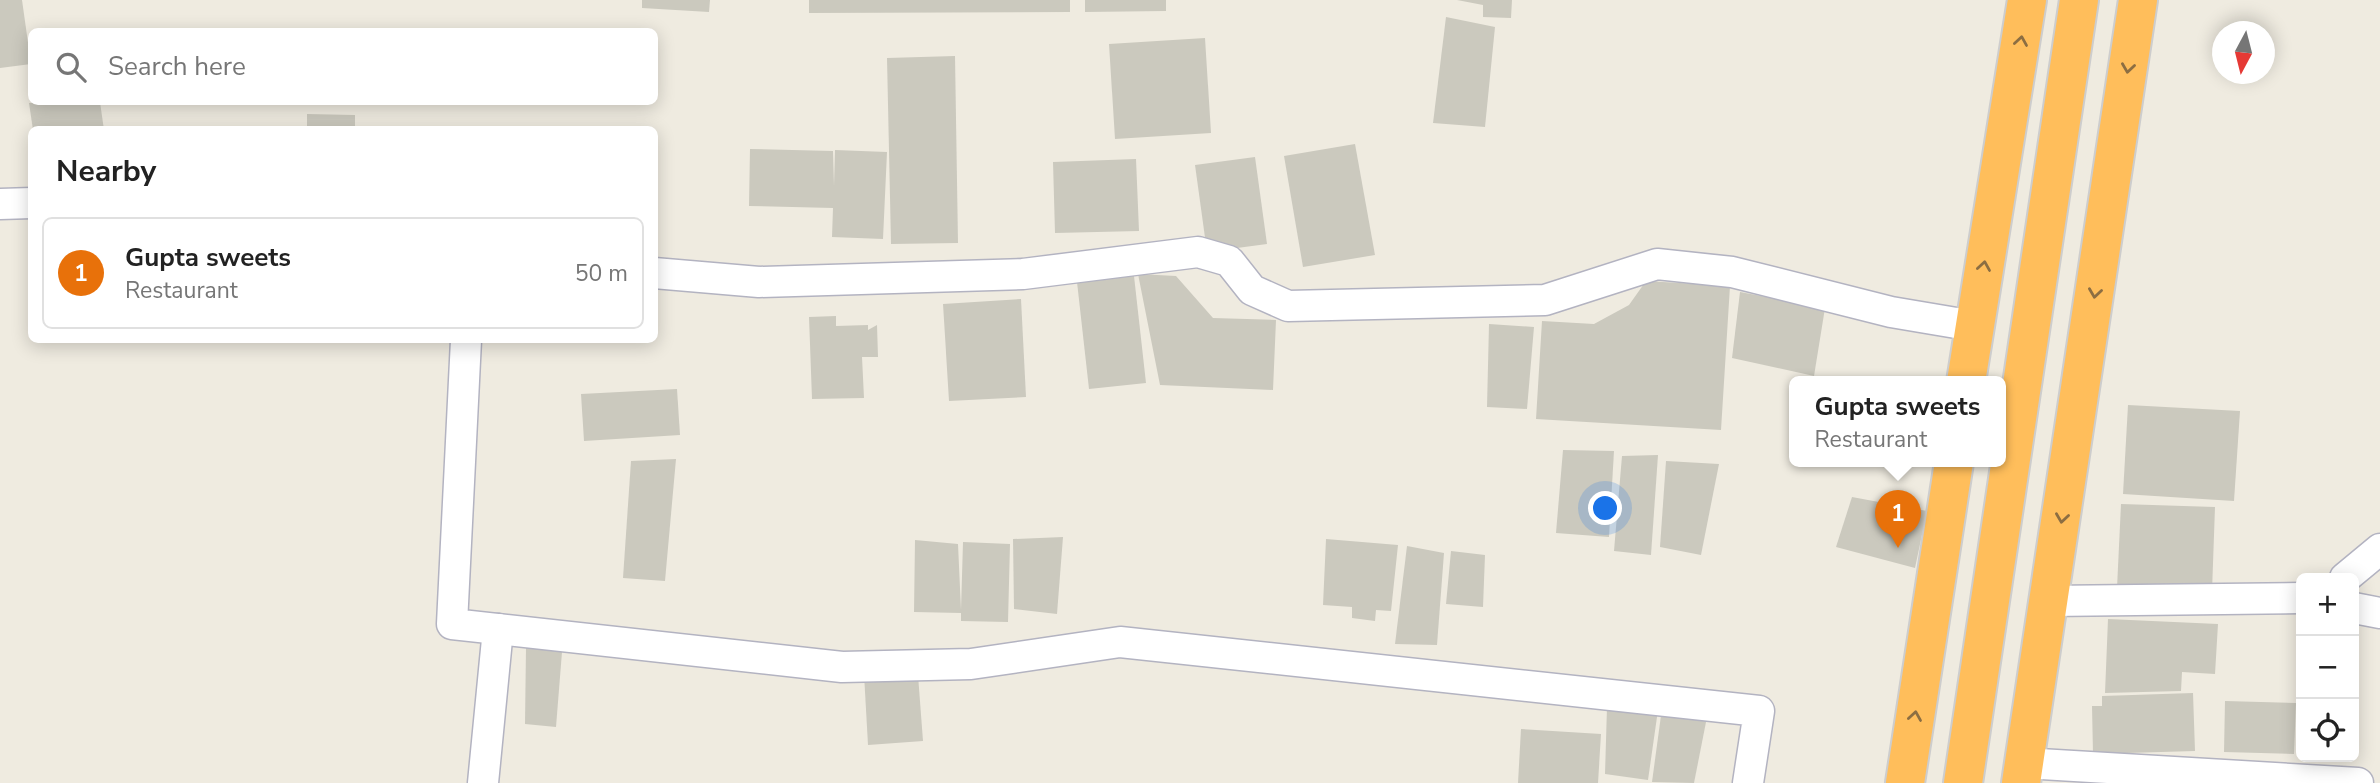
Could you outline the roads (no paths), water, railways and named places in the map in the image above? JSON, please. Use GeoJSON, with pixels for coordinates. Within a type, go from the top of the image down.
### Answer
{"type":"FeatureCollection","features":[{"type":"Feature","properties":{"kind":"highway"},"geometry":{"type":"LineString","coordinates":[[1967,376],[2027,0]]}},
{"type":"Feature","properties":{"kind":"highway"},"geometry":{"type":"LineString","coordinates":[[1963,783],[2079,0]]}},
{"type":"Feature","properties":{"kind":"highway"},"geometry":{"type":"LineString","coordinates":[[2022,773],[2138,0]]}},
{"type":"Feature","properties":{"kind":"highway"},"geometry":{"type":"LineString","coordinates":[[1905,783],[1953,467]]}},
{"type":"Feature","properties":{"kind":"street"},"geometry":{"type":"LineString","coordinates":[[0,204],[28,203]]}},
{"type":"Feature","properties":{"kind":"street"},"geometry":{"type":"LineString","coordinates":[[658,273],[759,282],[1023,274],[1198,252],[1229,261],[1252,290],[1288,306],[1545,300],[1657,264],[1732,272],[1891,312],[1975,326]]}},
{"type":"Feature","properties":{"kind":"street"},"geometry":{"type":"LineString","coordinates":[[466,343],[452,624],[842,667],[971,664],[1120,642],[1759,711],[1748,783]]}},
{"type":"Feature","properties":{"kind":"street"},"geometry":{"type":"LineString","coordinates":[[2350,573],[2380,549]]}},
{"type":"Feature","properties":{"kind":"street"},"geometry":{"type":"LineString","coordinates":[[2049,601],[2296,598]]}},
{"type":"Feature","properties":{"kind":"street"},"geometry":{"type":"LineString","coordinates":[[2359,609],[2380,612]]}},
{"type":"Feature","properties":{"kind":"street"},"geometry":{"type":"LineString","coordinates":[[483,783],[498,629]]}},
{"type":"Feature","properties":{"kind":"street"},"geometry":{"type":"LineString","coordinates":[[2022,773],[2358,783]]}},
{"type":"Feature","properties":{"kind":"place","name":"Gupta sweets"},"geometry":{"type":"Point","coordinates":[1898,548]}}]}
